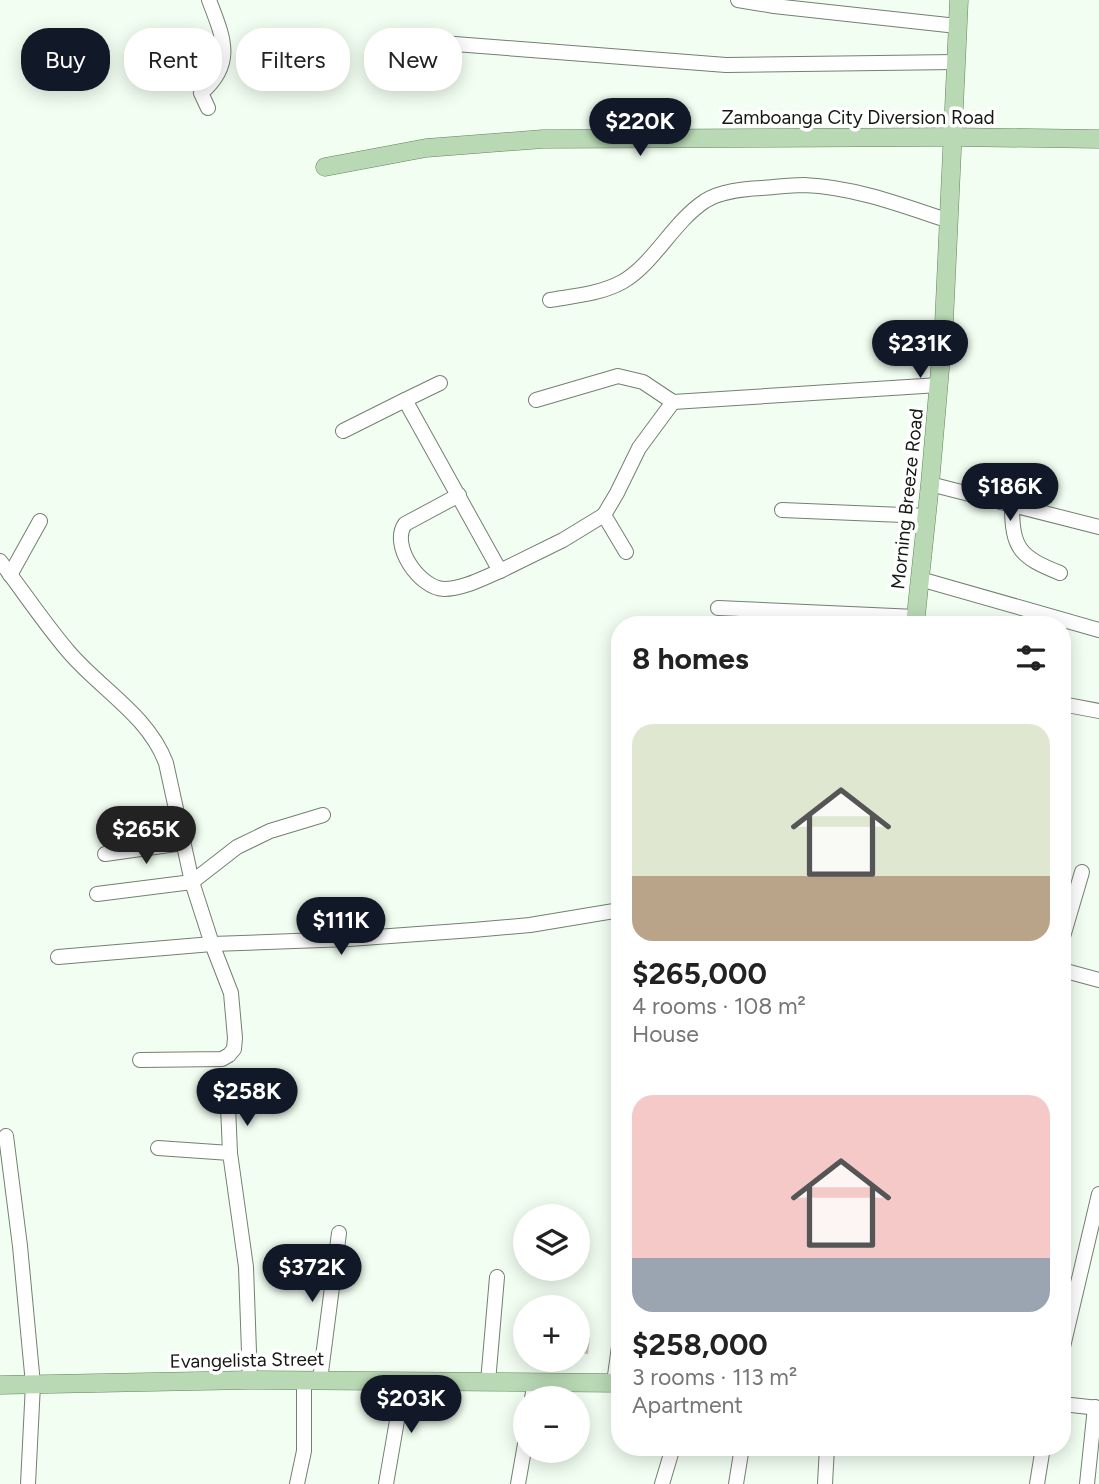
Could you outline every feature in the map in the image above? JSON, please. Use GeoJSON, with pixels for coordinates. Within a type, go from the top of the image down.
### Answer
{"type":"FeatureCollection","features":[{"type":"Feature","properties":{"kind":"main road","name":"Morning Breeze Road"},"geometry":{"type":"LineString","coordinates":[[916,616],[939,385],[958,0]]}},
{"type":"Feature","properties":{"kind":"main road","name":"Zamboanga City Diversion Road"},"geometry":{"type":"LineString","coordinates":[[326,167],[426,148],[543,139],[1099,139]]}},
{"type":"Feature","properties":{"kind":"main road","name":"Evangelista Street"},"geometry":{"type":"LineString","coordinates":[[0,1385],[404,1380],[488,1382],[513,1386]]}},
{"type":"Feature","properties":{"kind":"main road","name":"Evangelista Street"},"geometry":{"type":"LineString","coordinates":[[581,1386],[611,1384]]}},
{"type":"Feature","properties":{"kind":"street"},"geometry":{"type":"LineString","coordinates":[[208,108],[201,93],[214,82],[224,56],[224,45],[209,0]]}},
{"type":"Feature","properties":{"kind":"street"},"geometry":{"type":"LineString","coordinates":[[738,0],[957,26]]}},
{"type":"Feature","properties":{"kind":"street"},"geometry":{"type":"LineString","coordinates":[[462,45],[726,65],[956,62]]}},
{"type":"Feature","properties":{"kind":"street"},"geometry":{"type":"LineString","coordinates":[[550,300],[607,289],[624,281],[690,213],[707,200],[723,193],[804,185],[853,192],[895,202],[948,220]]}},
{"type":"Feature","properties":{"kind":"street"},"geometry":{"type":"LineString","coordinates":[[536,400],[618,376],[643,382],[673,402],[939,385]]}},
{"type":"Feature","properties":{"kind":"street"},"geometry":{"type":"LineString","coordinates":[[343,430],[440,383]]}},
{"type":"Feature","properties":{"kind":"street"},"geometry":{"type":"LineString","coordinates":[[405,400],[500,571]]}},
{"type":"Feature","properties":{"kind":"street"},"geometry":{"type":"LineString","coordinates":[[459,495],[405,524],[400,531],[407,558],[424,580],[440,589],[458,587],[500,571],[563,540],[604,515],[639,448],[673,402]]}},
{"type":"Feature","properties":{"kind":"street"},"geometry":{"type":"LineString","coordinates":[[930,484],[1099,527]]}},
{"type":"Feature","properties":{"kind":"street"},"geometry":{"type":"LineString","coordinates":[[1012,505],[1013,534],[1020,552],[1038,564],[1060,573]]}},
{"type":"Feature","properties":{"kind":"street"},"geometry":{"type":"LineString","coordinates":[[782,510],[927,516]]}},
{"type":"Feature","properties":{"kind":"street"},"geometry":{"type":"LineString","coordinates":[[604,515],[626,552]]}},
{"type":"Feature","properties":{"kind":"street"},"geometry":{"type":"LineString","coordinates":[[10,575],[40,521]]}},
{"type":"Feature","properties":{"kind":"street"},"geometry":{"type":"LineString","coordinates":[[0,561],[68,652],[142,722],[156,740],[166,763],[192,882],[231,993],[235,1024],[234,1049],[229,1055],[214,1060],[140,1060]]}},
{"type":"Feature","properties":{"kind":"street"},"geometry":{"type":"LineString","coordinates":[[920,579],[1050,616]]}},
{"type":"Feature","properties":{"kind":"street"},"geometry":{"type":"LineString","coordinates":[[718,608],[839,616]]}},
{"type":"Feature","properties":{"kind":"street"},"geometry":{"type":"LineString","coordinates":[[1071,622],[1099,630]]}},
{"type":"Feature","properties":{"kind":"street"},"geometry":{"type":"LineString","coordinates":[[1071,706],[1099,711]]}},
{"type":"Feature","properties":{"kind":"street"},"geometry":{"type":"LineString","coordinates":[[97,894],[192,882],[237,847],[270,831],[323,815]]}},
{"type":"Feature","properties":{"kind":"street"},"geometry":{"type":"LineString","coordinates":[[105,854],[183,843]]}},
{"type":"Feature","properties":{"kind":"street"},"geometry":{"type":"LineString","coordinates":[[1071,909],[1082,872]]}},
{"type":"Feature","properties":{"kind":"street"},"geometry":{"type":"LineString","coordinates":[[58,957],[212,944],[349,939],[473,930],[530,925],[611,912]]}},
{"type":"Feature","properties":{"kind":"street"},"geometry":{"type":"LineString","coordinates":[[1071,972],[1099,980]]}},
{"type":"Feature","properties":{"kind":"street"},"geometry":{"type":"LineString","coordinates":[[228,1106],[230,1153],[246,1267],[250,1380]]}},
{"type":"Feature","properties":{"kind":"street"},"geometry":{"type":"LineString","coordinates":[[6,1136],[33,1384],[28,1484]]}},
{"type":"Feature","properties":{"kind":"street"},"geometry":{"type":"LineString","coordinates":[[158,1148],[230,1153]]}},
{"type":"Feature","properties":{"kind":"street"},"geometry":{"type":"LineString","coordinates":[[1071,1313],[1099,1194]]}},
{"type":"Feature","properties":{"kind":"street"},"geometry":{"type":"LineString","coordinates":[[297,1484],[304,1451],[312,1380],[339,1233]]}},
{"type":"Feature","properties":{"kind":"street"},"geometry":{"type":"LineString","coordinates":[[488,1382],[497,1277]]}},
{"type":"Feature","properties":{"kind":"street"},"geometry":{"type":"LineString","coordinates":[[386,1484],[404,1380]]}},
{"type":"Feature","properties":{"kind":"street"},"geometry":{"type":"LineString","coordinates":[[1071,1405],[1097,1408],[1087,1484]]}},
{"type":"Feature","properties":{"kind":"street"},"geometry":{"type":"LineString","coordinates":[[662,1484],[670,1456]]}},
{"type":"Feature","properties":{"kind":"street"},"geometry":{"type":"LineString","coordinates":[[736,1484],[741,1456]]}},
{"type":"Feature","properties":{"kind":"street"},"geometry":{"type":"LineString","coordinates":[[825,1484],[827,1456]]}},
{"type":"Feature","properties":{"kind":"street"},"geometry":{"type":"LineString","coordinates":[[1037,1484],[1042,1456]]}},
{"type":"Feature","properties":{"kind":"street"},"geometry":{"type":"LineString","coordinates":[[519,1484],[522,1463]]}}]}
